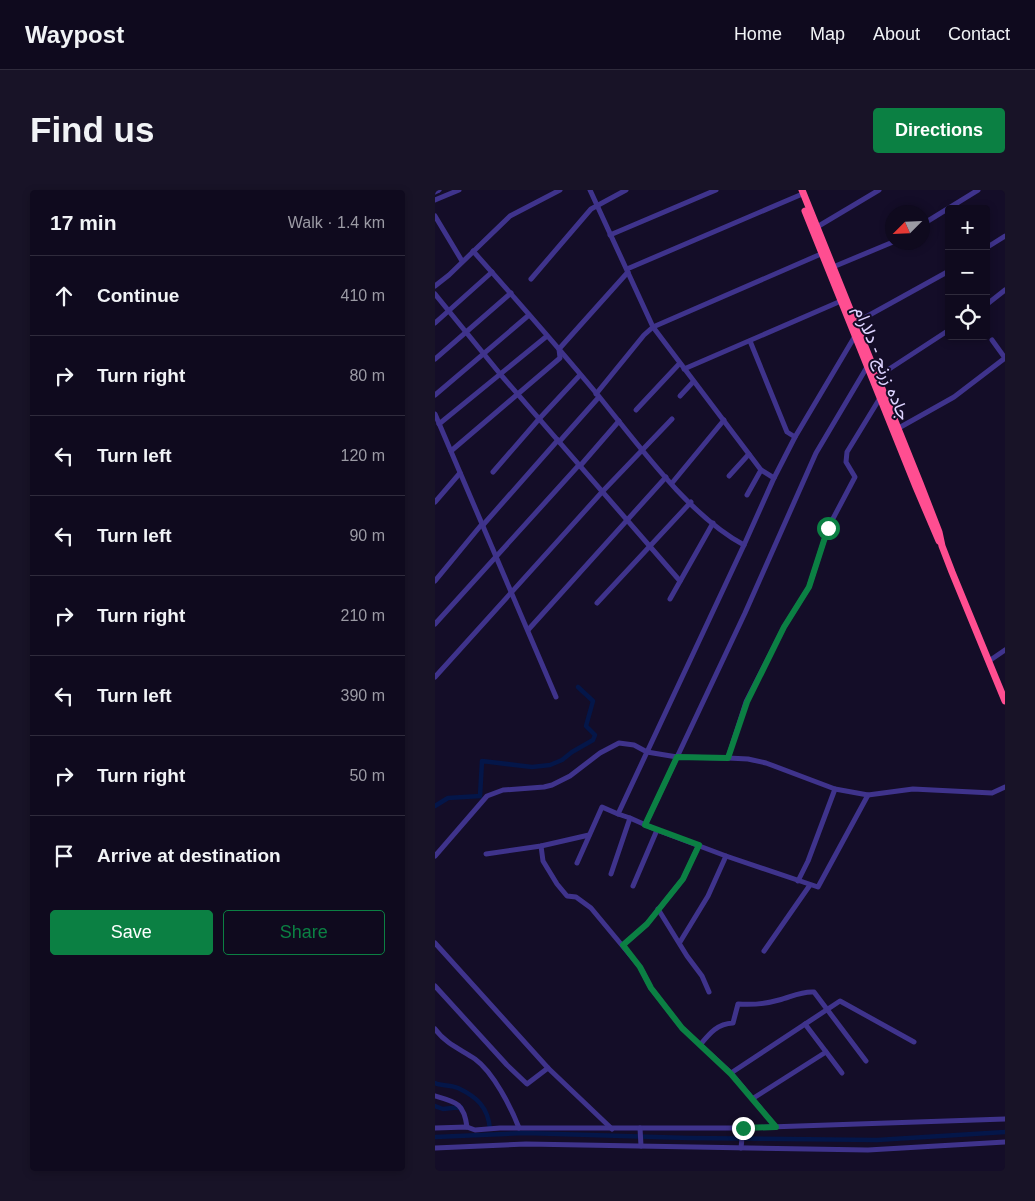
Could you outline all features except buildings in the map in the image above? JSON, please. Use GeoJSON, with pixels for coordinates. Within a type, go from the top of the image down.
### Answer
{"type":"FeatureCollection","features":[{"type":"Feature","properties":{"kind":"highway","name":"جاده زرنج - دلارام"},"geometry":{"type":"LineString","coordinates":[[800,192],[817,227],[1005,702]]}},
{"type":"Feature","properties":{"kind":"highway","name":"جاده زرنج - دلارام"},"geometry":{"type":"LineString","coordinates":[[800,192],[821,254],[935,534],[942,546]]}},
{"type":"Feature","properties":{"kind":"street"},"geometry":{"type":"LineString","coordinates":[[435,192],[439,190]]}},
{"type":"Feature","properties":{"kind":"street"},"geometry":{"type":"LineString","coordinates":[[435,200],[459,190]]}},
{"type":"Feature","properties":{"kind":"street"},"geometry":{"type":"LineString","coordinates":[[435,286],[449,275],[510,216],[560,190]]}},
{"type":"Feature","properties":{"kind":"street"},"geometry":{"type":"LineString","coordinates":[[591,190],[653,327],[761,470],[774,478]]}},
{"type":"Feature","properties":{"kind":"street"},"geometry":{"type":"LineString","coordinates":[[531,279],[591,209],[626,190]]}},
{"type":"Feature","properties":{"kind":"street"},"geometry":{"type":"LineString","coordinates":[[610,235],[716,190]]}},
{"type":"Feature","properties":{"kind":"street"},"geometry":{"type":"LineString","coordinates":[[817,227],[879,190]]}},
{"type":"Feature","properties":{"kind":"street"},"geometry":{"type":"LineString","coordinates":[[930,220],[978,190]]}},
{"type":"Feature","properties":{"kind":"street"},"geometry":{"type":"LineString","coordinates":[[451,451],[560,358],[559,349],[627,271],[800,192]]}},
{"type":"Feature","properties":{"kind":"street"},"geometry":{"type":"LineString","coordinates":[[435,216],[462,262]]}},
{"type":"Feature","properties":{"kind":"street"},"geometry":{"type":"LineString","coordinates":[[990,245],[1005,236]]}},
{"type":"Feature","properties":{"kind":"street"},"geometry":{"type":"LineString","coordinates":[[833,267],[885,245]]}},
{"type":"Feature","properties":{"kind":"street"},"geometry":{"type":"LineString","coordinates":[[473,251],[559,349],[666,477],[726,535],[745,545]]}},
{"type":"Feature","properties":{"kind":"street"},"geometry":{"type":"LineString","coordinates":[[435,581],[598,395],[644,334],[653,327],[821,254]]}},
{"type":"Feature","properties":{"kind":"street"},"geometry":{"type":"LineString","coordinates":[[435,323],[492,272]]}},
{"type":"Feature","properties":{"kind":"street"},"geometry":{"type":"LineString","coordinates":[[855,323],[945,273]]}},
{"type":"Feature","properties":{"kind":"street"},"geometry":{"type":"LineString","coordinates":[[990,302],[1005,290]]}},
{"type":"Feature","properties":{"kind":"street"},"geometry":{"type":"LineString","coordinates":[[435,359],[511,293]]}},
{"type":"Feature","properties":{"kind":"street"},"geometry":{"type":"LineString","coordinates":[[435,294],[501,375],[680,581]]}},
{"type":"Feature","properties":{"kind":"street"},"geometry":{"type":"LineString","coordinates":[[684,369],[841,301]]}},
{"type":"Feature","properties":{"kind":"street"},"geometry":{"type":"LineString","coordinates":[[435,395],[529,315]]}},
{"type":"Feature","properties":{"kind":"street"},"geometry":{"type":"LineString","coordinates":[[877,377],[945,333]]}},
{"type":"Feature","properties":{"kind":"street"},"geometry":{"type":"LineString","coordinates":[[439,424],[547,336]]}},
{"type":"Feature","properties":{"kind":"street"},"geometry":{"type":"LineString","coordinates":[[618,814],[745,545],[774,478],[795,437],[855,336]]}},
{"type":"Feature","properties":{"kind":"street"},"geometry":{"type":"LineString","coordinates":[[897,429],[954,397],[1005,358],[992,340]]}},
{"type":"Feature","properties":{"kind":"street"},"geometry":{"type":"LineString","coordinates":[[750,341],[787,432],[795,437]]}},
{"type":"Feature","properties":{"kind":"street"},"geometry":{"type":"LineString","coordinates":[[636,410],[680,363]]}},
{"type":"Feature","properties":{"kind":"street"},"geometry":{"type":"LineString","coordinates":[[645,825],[745,613],[813,460],[867,367]]}},
{"type":"Feature","properties":{"kind":"street"},"geometry":{"type":"LineString","coordinates":[[493,472],[539,418],[580,375]]}},
{"type":"Feature","properties":{"kind":"street"},"geometry":{"type":"LineString","coordinates":[[679,396],[693,382]]}},
{"type":"Feature","properties":{"kind":"street"},"geometry":{"type":"LineString","coordinates":[[728,758],[747,702],[784,627],[809,587],[828,528],[855,477],[846,462],[847,452],[880,398]]}},
{"type":"Feature","properties":{"kind":"street"},"geometry":{"type":"LineString","coordinates":[[435,414],[556,697]]}},
{"type":"Feature","properties":{"kind":"street"},"geometry":{"type":"LineString","coordinates":[[435,677],[602,492],[672,419]]}},
{"type":"Feature","properties":{"kind":"street"},"geometry":{"type":"LineString","coordinates":[[672,483],[724,420]]}},
{"type":"Feature","properties":{"kind":"street"},"geometry":{"type":"LineString","coordinates":[[435,624],[619,421]]}},
{"type":"Feature","properties":{"kind":"street"},"geometry":{"type":"LineString","coordinates":[[729,476],[749,454]]}},
{"type":"Feature","properties":{"kind":"street"},"geometry":{"type":"LineString","coordinates":[[747,495],[761,470]]}},
{"type":"Feature","properties":{"kind":"street"},"geometry":{"type":"LineString","coordinates":[[435,502],[460,473]]}},
{"type":"Feature","properties":{"kind":"street"},"geometry":{"type":"LineString","coordinates":[[528,630],[666,477]]}},
{"type":"Feature","properties":{"kind":"street"},"geometry":{"type":"LineString","coordinates":[[597,603],[691,502]]}},
{"type":"Feature","properties":{"kind":"street"},"geometry":{"type":"LineString","coordinates":[[670,599],[713,523]]}},
{"type":"Feature","properties":{"kind":"street"},"geometry":{"type":"LineString","coordinates":[[989,661],[1005,650]]}},
{"type":"Feature","properties":{"kind":"street"},"geometry":{"type":"LineString","coordinates":[[435,856],[487,796],[503,790],[552,785],[570,776],[600,753],[619,743],[634,745],[647,752],[677,757],[748,759],[766,763],[835,789],[868,795],[913,789],[992,793],[1005,787]]}},
{"type":"Feature","properties":{"kind":"street"},"geometry":{"type":"LineString","coordinates":[[798,881],[808,861],[835,789]]}},
{"type":"Feature","properties":{"kind":"street"},"geometry":{"type":"LineString","coordinates":[[577,863],[602,807],[657,830],[816,888],[820,886],[868,795]]}},
{"type":"Feature","properties":{"kind":"street"},"geometry":{"type":"LineString","coordinates":[[611,874],[630,818]]}},
{"type":"Feature","properties":{"kind":"street"},"geometry":{"type":"LineString","coordinates":[[633,886],[657,830]]}},
{"type":"Feature","properties":{"kind":"street"},"geometry":{"type":"LineString","coordinates":[[486,854],[541,846],[589,835]]}},
{"type":"Feature","properties":{"kind":"street"},"geometry":{"type":"LineString","coordinates":[[623,945],[647,924],[683,879],[699,845]]}},
{"type":"Feature","properties":{"kind":"street"},"geometry":{"type":"LineString","coordinates":[[541,846],[543,861],[567,896],[576,897],[591,908],[640,967],[651,988],[682,1028],[731,1074],[776,1127]]}},
{"type":"Feature","properties":{"kind":"street"},"geometry":{"type":"LineString","coordinates":[[680,942],[708,896],[726,856]]}},
{"type":"Feature","properties":{"kind":"street"},"geometry":{"type":"LineString","coordinates":[[764,951],[810,885]]}},
{"type":"Feature","properties":{"kind":"street"},"geometry":{"type":"LineString","coordinates":[[658,909],[687,956],[703,976],[709,992]]}},
{"type":"Feature","properties":{"kind":"street"},"geometry":{"type":"LineString","coordinates":[[435,943],[548,1068],[612,1129]]}},
{"type":"Feature","properties":{"kind":"street"},"geometry":{"type":"LineString","coordinates":[[435,986],[507,1066],[527,1084],[548,1068]]}},
{"type":"Feature","properties":{"kind":"street"},"geometry":{"type":"LineString","coordinates":[[700,1045],[711,1031],[723,1024],[733,1023],[738,1004],[755,1005],[771,1002],[806,991],[814,992],[821,999],[826,1009],[866,1061]]}},
{"type":"Feature","properties":{"kind":"street"},"geometry":{"type":"LineString","coordinates":[[731,1074],[840,1001],[914,1042]]}},
{"type":"Feature","properties":{"kind":"street"},"geometry":{"type":"LineString","coordinates":[[805,1024],[842,1073]]}},
{"type":"Feature","properties":{"kind":"street"},"geometry":{"type":"LineString","coordinates":[[435,1029],[441,1038],[477,1060],[492,1077],[519,1128]]}},
{"type":"Feature","properties":{"kind":"street"},"geometry":{"type":"LineString","coordinates":[[752,1099],[826,1052]]}},
{"type":"Feature","properties":{"kind":"street"},"geometry":{"type":"LineString","coordinates":[[435,1096],[457,1102],[466,1113],[467,1127]]}},
{"type":"Feature","properties":{"kind":"street"},"geometry":{"type":"LineString","coordinates":[[435,1128],[467,1127],[475,1130],[519,1128],[743,1128],[1005,1120]]}},
{"type":"Feature","properties":{"kind":"street"},"geometry":{"type":"LineString","coordinates":[[640,1128],[641,1146]]}},
{"type":"Feature","properties":{"kind":"street"},"geometry":{"type":"LineString","coordinates":[[741,1148],[743,1128]]}},
{"type":"Feature","properties":{"kind":"street"},"geometry":{"type":"LineString","coordinates":[[435,1148],[526,1144],[868,1150],[1005,1142]]}},
{"type":"Feature","properties":{"kind":"waterway"},"geometry":{"type":"LineString","coordinates":[[435,806],[448,798],[480,796],[482,761],[532,767],[550,765],[562,760],[593,740],[595,735],[586,726],[593,701],[578,687]]}},
{"type":"Feature","properties":{"kind":"waterway"},"geometry":{"type":"LineString","coordinates":[[435,1083],[458,1088],[476,1099],[487,1115],[490,1129]]}},
{"type":"Feature","properties":{"kind":"waterway"},"geometry":{"type":"LineString","coordinates":[[435,1106],[443,1109],[461,1107],[461,1110]]}},
{"type":"Feature","properties":{"kind":"waterway"},"geometry":{"type":"LineString","coordinates":[[435,1137],[525,1133],[688,1138],[877,1140],[1005,1132]]}},
{"type":"Feature","properties":{"kind":"route"},"geometry":{"type":"LineString","coordinates":[[743,1128],[776,1127],[731,1074],[682,1028],[651,988],[640,967],[623,945],[647,924],[683,879],[699,845],[645,825],[677,757],[728,758],[747,702],[784,627],[809,587],[828,528]]}}]}
